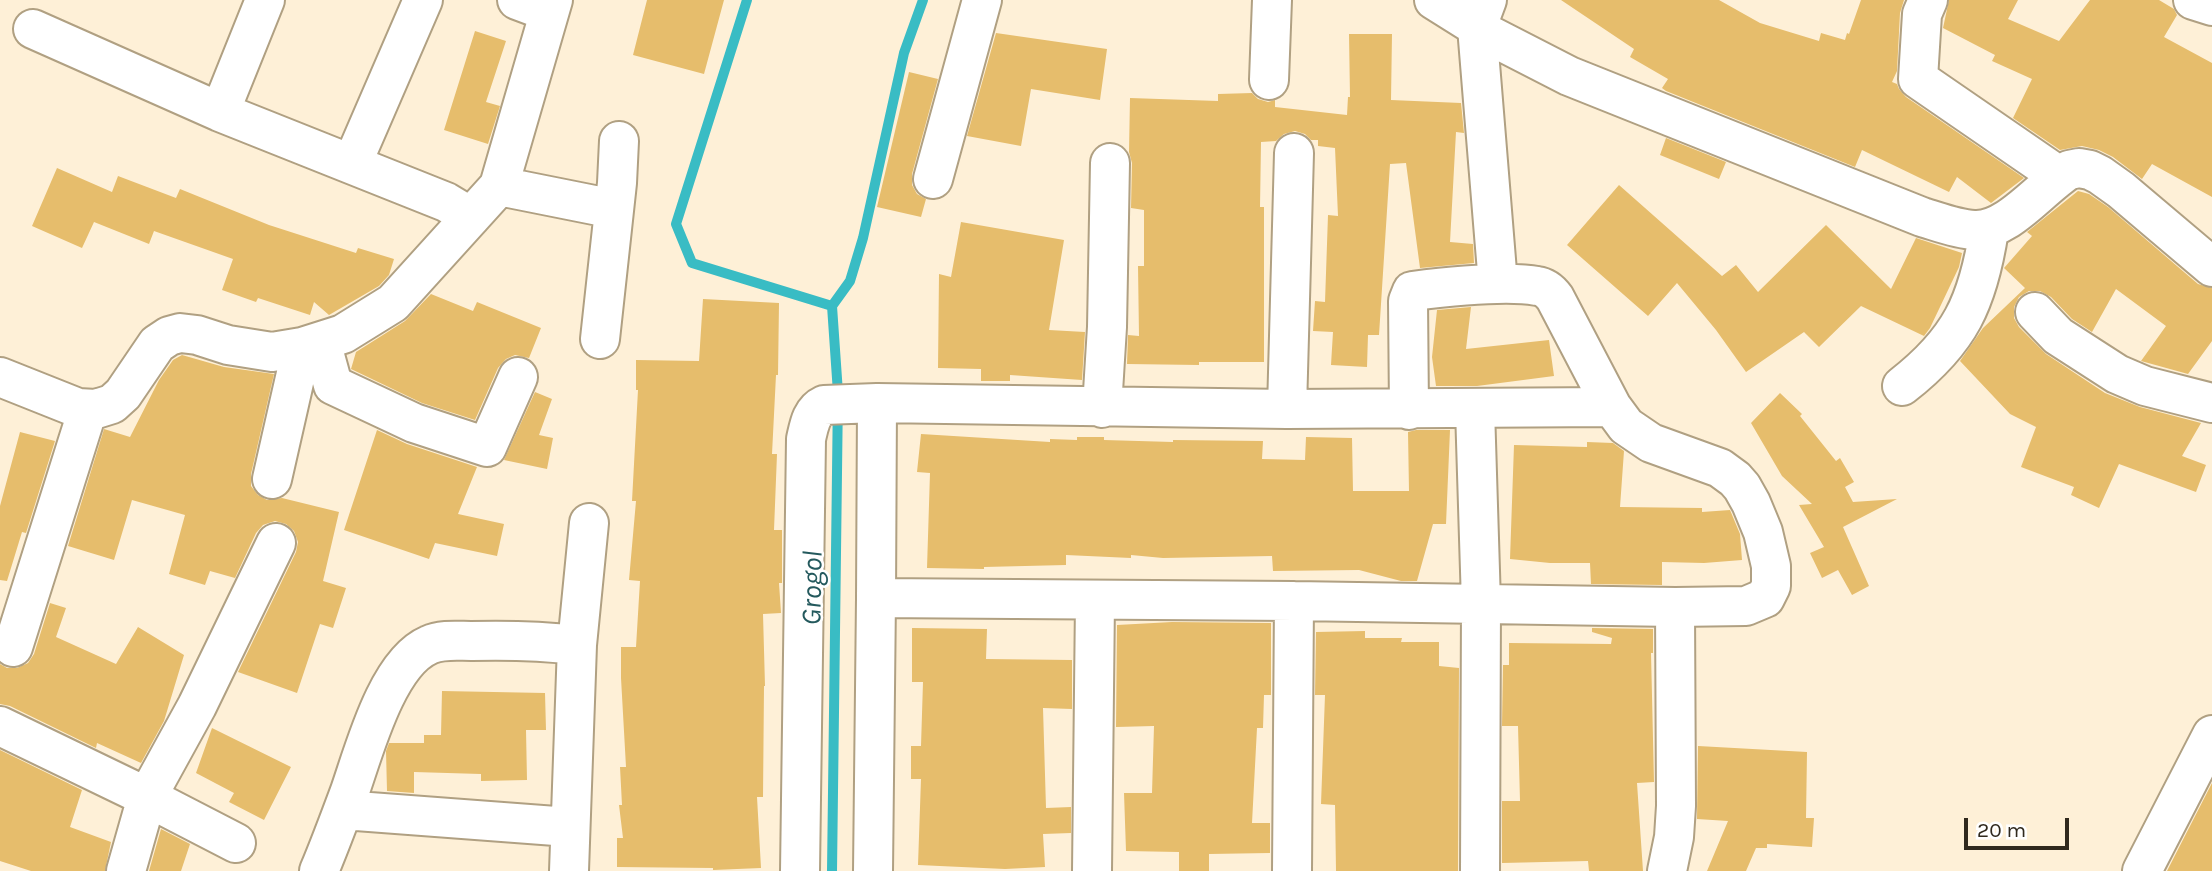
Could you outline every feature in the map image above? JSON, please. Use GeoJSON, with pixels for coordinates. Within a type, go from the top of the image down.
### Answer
{"type":"FeatureCollection","features":[{"type":"Feature","properties":{"kind":"street"},"geometry":{"type":"LineString","coordinates":[[220,112],[265,0]]}},
{"type":"Feature","properties":{"kind":"street"},"geometry":{"type":"LineString","coordinates":[[352,164],[423,0]]}},
{"type":"Feature","properties":{"kind":"street"},"geometry":{"type":"LineString","coordinates":[[933,179],[982,0]]}},
{"type":"Feature","properties":{"kind":"street"},"geometry":{"type":"LineString","coordinates":[[1269,80],[1272,0]]}},
{"type":"Feature","properties":{"kind":"street"},"geometry":{"type":"LineString","coordinates":[[1434,0],[1482,13],[1569,76],[1922,217],[1959,228],[1989,230],[2015,213],[2068,170],[2090,170],[2121,190],[2212,267]]}},
{"type":"Feature","properties":{"kind":"street"},"geometry":{"type":"LineString","coordinates":[[1928,0],[1922,14],[1918,79],[2059,176]]}},
{"type":"Feature","properties":{"kind":"street"},"geometry":{"type":"LineString","coordinates":[[2193,0],[2212,6]]}},
{"type":"Feature","properties":{"kind":"street"},"geometry":{"type":"LineString","coordinates":[[0,377],[78,408],[96,409],[112,404],[123,394],[157,344],[169,336],[180,333],[197,335],[228,345],[272,352],[343,334],[393,303],[499,186],[540,4]]}},
{"type":"Feature","properties":{"kind":"street"},"geometry":{"type":"LineString","coordinates":[[1482,13],[1498,284]]}},
{"type":"Feature","properties":{"kind":"street"},"geometry":{"type":"LineString","coordinates":[[33,29],[220,112],[446,202],[471,217]]}},
{"type":"Feature","properties":{"kind":"street"},"geometry":{"type":"LineString","coordinates":[[600,339],[619,141]]}},
{"type":"Feature","properties":{"kind":"street"},"geometry":{"type":"LineString","coordinates":[[1287,409],[1294,153]]}},
{"type":"Feature","properties":{"kind":"street"},"geometry":{"type":"LineString","coordinates":[[1102,408],[1107,327],[1110,163]]}},
{"type":"Feature","properties":{"kind":"street"},"geometry":{"type":"LineString","coordinates":[[499,186],[614,209]]}},
{"type":"Feature","properties":{"kind":"street"},"geometry":{"type":"LineString","coordinates":[[1902,386],[1938,355],[1959,327],[1978,283],[1989,230]]}},
{"type":"Feature","properties":{"kind":"street"},"geometry":{"type":"LineString","coordinates":[[876,598],[1675,607],[1746,606],[1765,598],[1772,578],[1763,532],[1751,503],[1735,479],[1720,468],[1639,437],[1626,426],[1612,407],[1546,288],[1537,285],[1498,284],[1416,291],[1410,294],[1409,410]]}},
{"type":"Feature","properties":{"kind":"street"},"geometry":{"type":"LineString","coordinates":[[2035,312],[2058,336],[2117,374],[2145,386],[2212,403]]}},
{"type":"Feature","properties":{"kind":"street"},"geometry":{"type":"LineString","coordinates":[[311,344],[333,385],[414,423],[487,447],[518,377]]}},
{"type":"Feature","properties":{"kind":"street"},"geometry":{"type":"LineString","coordinates":[[272,479],[311,344]]}},
{"type":"Feature","properties":{"kind":"street"},"geometry":{"type":"LineString","coordinates":[[800,871],[806,439],[819,407],[851,403],[1409,410],[1612,407]]}},
{"type":"Feature","properties":{"kind":"street"},"geometry":{"type":"LineString","coordinates":[[851,403],[876,598],[873,871]]}},
{"type":"Feature","properties":{"kind":"street"},"geometry":{"type":"LineString","coordinates":[[13,647],[88,409]]}},
{"type":"Feature","properties":{"kind":"street"},"geometry":{"type":"LineString","coordinates":[[1475,410],[1481,603],[1480,871]]}},
{"type":"Feature","properties":{"kind":"street"},"geometry":{"type":"LineString","coordinates":[[569,871],[578,645],[589,523]]}},
{"type":"Feature","properties":{"kind":"street"},"geometry":{"type":"LineString","coordinates":[[125,871],[147,797],[197,706],[276,543]]}},
{"type":"Feature","properties":{"kind":"street"},"geometry":{"type":"LineString","coordinates":[[1092,871],[1095,600]]}},
{"type":"Feature","properties":{"kind":"street"},"geometry":{"type":"LineString","coordinates":[[1292,871],[1294,601]]}},
{"type":"Feature","properties":{"kind":"street"},"geometry":{"type":"LineString","coordinates":[[1667,871],[1674,838],[1676,806],[1675,607]]}},
{"type":"Feature","properties":{"kind":"street"},"geometry":{"type":"LineString","coordinates":[[319,871],[388,691],[414,655],[429,645],[446,641],[518,640],[578,645]]}},
{"type":"Feature","properties":{"kind":"street"},"geometry":{"type":"LineString","coordinates":[[0,726],[147,797],[236,844]]}},
{"type":"Feature","properties":{"kind":"street"},"geometry":{"type":"LineString","coordinates":[[2142,871],[2212,735]]}},
{"type":"Feature","properties":{"kind":"street"},"geometry":{"type":"LineString","coordinates":[[343,810],[569,827]]}},
{"type":"Feature","properties":{"kind":"building"},"geometry":{"type":"Polygon","coordinates":[[[647,0],[724,0],[704,74],[633,55],[647,0]]]}},
{"type":"Feature","properties":{"kind":"building"},"geometry":{"type":"Polygon","coordinates":[[[1561,0],[1719,0],[1760,23],[1819,41],[1821,33],[1845,40],[1861,0],[1904,0],[1900,13],[1897,71],[1892,82],[1897,84],[1906,97],[2024,178],[1991,203],[1957,177],[1949,192],[1862,150],[1855,167],[1666,91],[1662,88],[1668,79],[1630,57],[1634,49],[1561,0]]]}},
{"type":"Feature","properties":{"kind":"building"},"geometry":{"type":"Polygon","coordinates":[[[1949,0],[2018,0],[2008,19],[2059,41],[2090,0],[2159,0],[2174,9],[2177,15],[2164,37],[2212,63],[2212,197],[2152,164],[2142,179],[2099,150],[2082,146],[2060,150],[2013,118],[2032,79],[1992,61],[1995,55],[1943,28],[1949,0]]]}},
{"type":"Feature","properties":{"kind":"building"},"geometry":{"type":"Polygon","coordinates":[[[475,31],[506,41],[486,102],[500,106],[488,144],[444,130],[475,31]]]}},
{"type":"Feature","properties":{"kind":"building"},"geometry":{"type":"Polygon","coordinates":[[[996,33],[1107,49],[1100,100],[1031,89],[1021,146],[967,136],[996,33]]]}},
{"type":"Feature","properties":{"kind":"building"},"geometry":{"type":"Polygon","coordinates":[[[1349,34],[1392,34],[1391,100],[1461,103],[1464,133],[1456,132],[1450,242],[1473,244],[1474,263],[1420,268],[1406,163],[1390,164],[1379,335],[1368,335],[1367,367],[1331,365],[1333,332],[1313,331],[1315,301],[1325,302],[1328,215],[1338,216],[1335,148],[1318,146],[1318,140],[1311,140],[1305,134],[1295,131],[1284,134],[1276,141],[1261,142],[1260,207],[1264,207],[1264,362],[1127,364],[1128,335],[1139,336],[1138,266],[1144,266],[1144,210],[1131,208],[1130,98],[1218,101],[1218,94],[1252,93],[1258,99],[1268,102],[1275,100],[1275,107],[1347,115],[1350,97],[1349,34]]]}},
{"type":"Feature","properties":{"kind":"building"},"geometry":{"type":"Polygon","coordinates":[[[909,72],[938,79],[912,174],[912,185],[917,194],[926,199],[921,217],[877,207],[909,72]]]}},
{"type":"Feature","properties":{"kind":"building"},"geometry":{"type":"Polygon","coordinates":[[[1666,138],[1726,162],[1719,179],[1660,155],[1666,138]]]}},
{"type":"Feature","properties":{"kind":"building"},"geometry":{"type":"Polygon","coordinates":[[[57,168],[112,192],[118,176],[176,198],[180,189],[269,225],[356,253],[358,248],[394,259],[389,275],[379,286],[329,315],[314,302],[310,315],[258,298],[256,302],[222,290],[233,259],[154,231],[149,244],[94,222],[82,248],[32,226],[57,168]]]}},
{"type":"Feature","properties":{"kind":"building"},"geometry":{"type":"Polygon","coordinates":[[[1619,185],[1722,276],[1736,265],[1758,292],[1826,225],[1891,289],[1916,238],[1962,253],[1959,267],[1924,336],[1861,306],[1819,347],[1804,332],[1746,372],[1677,283],[1648,316],[1567,245],[1619,185]]]}},
{"type":"Feature","properties":{"kind":"building"},"geometry":{"type":"Polygon","coordinates":[[[2078,191],[2089,194],[2108,207],[2198,284],[2212,288],[2212,341],[2188,374],[2141,361],[2166,326],[2116,289],[2092,332],[2072,319],[2051,297],[2040,291],[2029,291],[2019,297],[2014,307],[2014,318],[2019,327],[2046,354],[2105,393],[2140,407],[2201,423],[2182,456],[2206,465],[2196,492],[2119,464],[2099,508],[2071,495],[2074,487],[2021,467],[2036,427],[2010,414],[1960,361],[1983,328],[2025,288],[2004,268],[2032,236],[2027,232],[2078,191]]]}},
{"type":"Feature","properties":{"kind":"building"},"geometry":{"type":"Polygon","coordinates":[[[961,222],[1064,240],[1049,330],[1085,332],[1082,380],[1010,375],[1010,381],[981,381],[981,369],[938,368],[939,274],[951,277],[961,222]]]}},
{"type":"Feature","properties":{"kind":"building"},"geometry":{"type":"Polygon","coordinates":[[[431,294],[473,311],[477,302],[541,328],[529,358],[515,355],[506,359],[498,368],[475,420],[422,403],[351,369],[356,352],[405,321],[431,294]]]}},
{"type":"Feature","properties":{"kind":"building"},"geometry":{"type":"Polygon","coordinates":[[[703,299],[779,303],[778,375],[772,454],[777,454],[774,530],[782,530],[782,583],[779,583],[781,613],[763,614],[763,797],[757,797],[761,868],[713,870],[617,867],[617,838],[623,838],[619,805],[622,805],[620,767],[626,767],[621,647],[636,647],[640,581],[629,580],[636,501],[632,501],[638,390],[636,360],[699,361],[703,299]]]}},
{"type":"Feature","properties":{"kind":"building"},"geometry":{"type":"Polygon","coordinates":[[[1471,307],[1466,349],[1549,340],[1554,376],[1477,386],[1436,386],[1432,357],[1437,310],[1471,307]]]}},
{"type":"Feature","properties":{"kind":"building"},"geometry":{"type":"Polygon","coordinates":[[[182,355],[224,367],[274,374],[251,474],[251,486],[258,495],[267,500],[282,498],[339,512],[323,581],[346,588],[333,628],[320,624],[297,693],[238,672],[296,552],[298,542],[294,531],[286,524],[275,521],[263,525],[256,533],[235,578],[210,571],[205,585],[169,574],[185,515],[132,500],[114,560],[68,546],[104,429],[130,437],[159,380],[173,360],[182,355]]]}},
{"type":"Feature","properties":{"kind":"building"},"geometry":{"type":"Polygon","coordinates":[[[535,392],[552,399],[539,435],[553,438],[547,469],[504,460],[535,392]]]}},
{"type":"Feature","properties":{"kind":"building"},"geometry":{"type":"Polygon","coordinates":[[[1780,393],[1802,414],[1800,416],[1836,461],[1840,458],[1854,482],[1845,487],[1853,502],[1897,499],[1843,527],[1869,586],[1852,595],[1838,570],[1822,578],[1810,553],[1824,547],[1799,505],[1812,504],[1782,476],[1751,423],[1780,393]]]}},
{"type":"Feature","properties":{"kind":"building"},"geometry":{"type":"Polygon","coordinates":[[[377,430],[407,444],[477,467],[458,514],[504,524],[497,556],[435,543],[429,559],[344,530],[377,430]]]}},
{"type":"Feature","properties":{"kind":"building"},"geometry":{"type":"Polygon","coordinates":[[[1450,430],[1446,524],[1433,524],[1417,581],[1401,581],[1359,570],[1273,571],[1272,556],[1163,558],[1131,555],[1131,558],[1066,555],[1066,565],[984,569],[927,568],[930,473],[917,472],[921,434],[1050,442],[1050,439],[1077,440],[1077,437],[1173,442],[1263,441],[1262,459],[1305,460],[1306,437],[1352,438],[1353,491],[1409,491],[1408,432],[1450,430]]]}},
{"type":"Feature","properties":{"kind":"building"},"geometry":{"type":"Polygon","coordinates":[[[20,432],[55,441],[26,533],[22,532],[7,581],[0,580],[0,506],[20,432]]]}},
{"type":"Feature","properties":{"kind":"building"},"geometry":{"type":"Polygon","coordinates":[[[1587,442],[1613,443],[1624,451],[1620,507],[1702,508],[1702,512],[1730,510],[1740,534],[1742,560],[1662,562],[1662,585],[1591,584],[1590,563],[1510,559],[1514,445],[1587,447],[1587,442]]]}},
{"type":"Feature","properties":{"kind":"building"},"geometry":{"type":"Polygon","coordinates":[[[50,603],[66,608],[56,637],[116,664],[138,627],[184,655],[164,721],[141,763],[97,743],[96,748],[10,706],[0,704],[0,664],[7,668],[17,668],[28,663],[34,654],[50,603]]]}},
{"type":"Feature","properties":{"kind":"building"},"geometry":{"type":"Polygon","coordinates":[[[1172,622],[1271,623],[1271,695],[1264,695],[1263,728],[1257,728],[1252,823],[1270,823],[1270,853],[1209,854],[1209,871],[1179,871],[1179,852],[1126,851],[1124,793],[1152,793],[1154,726],[1116,727],[1117,625],[1172,622]]]}},
{"type":"Feature","properties":{"kind":"building"},"geometry":{"type":"Polygon","coordinates":[[[912,628],[987,629],[986,659],[1072,660],[1072,709],[1043,708],[1046,808],[1071,807],[1071,833],[1043,834],[1045,867],[1005,869],[918,865],[921,779],[911,779],[911,746],[921,746],[923,682],[912,682],[912,628]]]}},
{"type":"Feature","properties":{"kind":"building"},"geometry":{"type":"Polygon","coordinates":[[[1592,628],[1653,629],[1651,653],[1654,782],[1637,783],[1643,871],[1589,871],[1588,861],[1502,863],[1502,801],[1520,801],[1518,726],[1502,726],[1503,665],[1509,665],[1509,643],[1611,644],[1612,638],[1592,632],[1592,628]]]}},
{"type":"Feature","properties":{"kind":"building"},"geometry":{"type":"Polygon","coordinates":[[[1365,631],[1365,638],[1439,642],[1439,666],[1459,668],[1458,871],[1336,871],[1335,805],[1321,804],[1325,695],[1315,695],[1316,632],[1365,631]]]}},
{"type":"Feature","properties":{"kind":"building"},"geometry":{"type":"Polygon","coordinates":[[[442,691],[545,693],[546,730],[526,730],[527,780],[481,781],[481,774],[414,772],[414,793],[387,791],[386,751],[389,743],[424,743],[424,735],[441,735],[442,691]]]}},
{"type":"Feature","properties":{"kind":"building"},"geometry":{"type":"Polygon","coordinates":[[[212,728],[291,767],[264,820],[229,802],[234,793],[196,773],[212,728]]]}},
{"type":"Feature","properties":{"kind":"building"},"geometry":{"type":"Polygon","coordinates":[[[1698,746],[1807,752],[1806,818],[1814,818],[1812,847],[1767,844],[1767,848],[1756,848],[1746,871],[1707,871],[1728,821],[1697,819],[1698,746]]]}},
{"type":"Feature","properties":{"kind":"building"},"geometry":{"type":"Polygon","coordinates":[[[0,750],[82,790],[70,827],[111,842],[105,871],[31,871],[0,861],[0,750]]]}},
{"type":"Feature","properties":{"kind":"building"},"geometry":{"type":"Polygon","coordinates":[[[2212,783],[2212,871],[2167,871],[2212,783]]]}},
{"type":"Feature","properties":{"kind":"building"},"geometry":{"type":"Polygon","coordinates":[[[161,829],[190,844],[181,871],[149,871],[161,829]]]}},
{"type":"Feature","properties":{"kind":"waterway","name":"Grogol"},"geometry":{"type":"LineString","coordinates":[[747,0],[676,224],[692,263],[832,306],[838,393],[832,871]]}},
{"type":"Feature","properties":{"kind":"waterway","name":"Grogol"},"geometry":{"type":"LineString","coordinates":[[832,306],[850,281],[863,238],[904,53],[923,0]]}}]}
